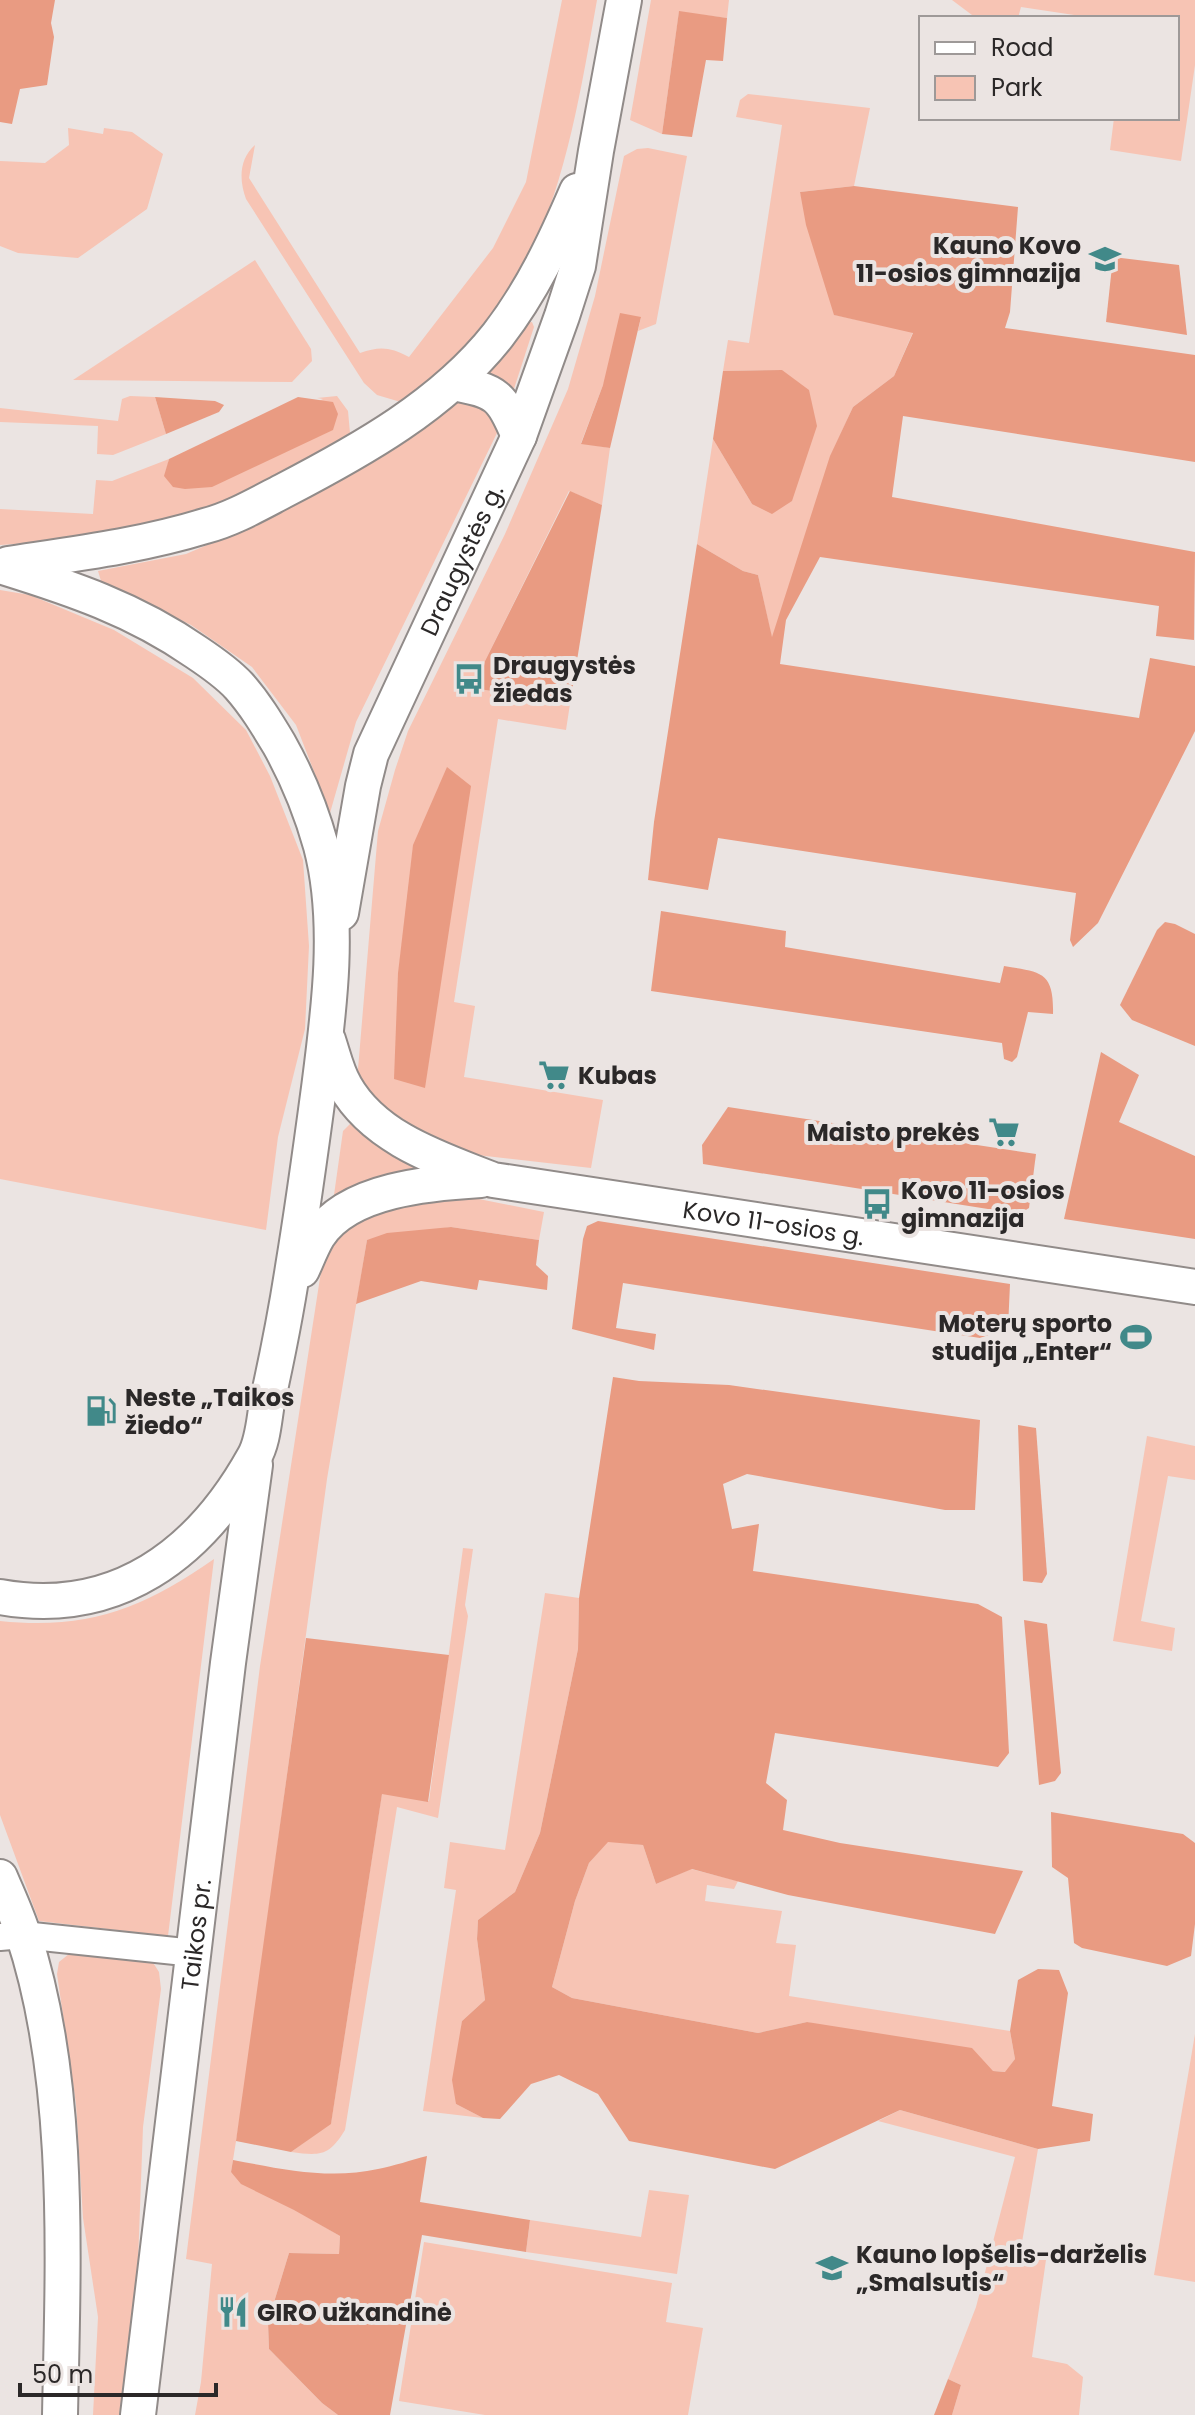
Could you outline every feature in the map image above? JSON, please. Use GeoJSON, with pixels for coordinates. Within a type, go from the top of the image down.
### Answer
{"type":"FeatureCollection","features":[{"type":"Feature","properties":{"kind":"main road","name":"Draugystės g."},"geometry":{"type":"LineString","coordinates":[[331,969],[371,754],[519,436],[578,266],[624,0]]}},
{"type":"Feature","properties":{"kind":"main road","name":"Draugystės g."},"geometry":{"type":"LineString","coordinates":[[0,565],[126,547],[208,526],[256,505],[351,454],[421,408],[453,383],[497,337],[524,299],[548,256],[596,151]]}},
{"type":"Feature","properties":{"kind":"main road"},"geometry":{"type":"LineString","coordinates":[[453,383],[489,392],[506,405],[519,436]]}},
{"type":"Feature","properties":{"kind":"main road"},"geometry":{"type":"LineString","coordinates":[[0,565],[78,590],[127,611],[174,636],[239,686],[264,719],[303,791],[321,848],[328,890],[331,969],[326,1036],[289,1295],[257,1453],[225,1504],[198,1536],[166,1563],[137,1580],[101,1593],[64,1600],[0,1597]]}},
{"type":"Feature","properties":{"kind":"main road","name":"Kovo 11-osios g."},"geometry":{"type":"LineString","coordinates":[[326,1036],[344,1084],[358,1107],[387,1132],[436,1158],[493,1180]]}},
{"type":"Feature","properties":{"kind":"main road","name":"Kovo 11-osios g."},"geometry":{"type":"LineString","coordinates":[[289,1295],[320,1233],[339,1215],[398,1190],[434,1183],[493,1180],[1195,1287]]}},
{"type":"Feature","properties":{"kind":"main road","name":"Taikos pr."},"geometry":{"type":"LineString","coordinates":[[138,2415],[228,1663],[257,1453]]}},
{"type":"Feature","properties":{"kind":"main road"},"geometry":{"type":"LineString","coordinates":[[0,1877],[12,1936],[44,2017],[56,2109],[63,2260],[60,2415]]}},
{"type":"Feature","properties":{"kind":"street"},"geometry":{"type":"LineString","coordinates":[[12,1936],[194,1953]]}},
{"type":"Feature","properties":{"kind":"green space"},"geometry":{"type":"Polygon","coordinates":[[[562,0],[597,0],[567,150],[535,245],[512,289],[483,331],[447,369],[404,403],[377,395],[364,383],[246,199],[242,185],[243,163],[255,145],[249,178],[360,353],[385,349],[409,357],[493,248],[526,182],[562,0]]]}},
{"type":"Feature","properties":{"kind":"green space"},"geometry":{"type":"Polygon","coordinates":[[[651,0],[729,0],[727,18],[679,12],[662,134],[630,120],[651,0]]]}},
{"type":"Feature","properties":{"kind":"green space"},"geometry":{"type":"Polygon","coordinates":[[[952,0],[1195,0],[1195,65],[1181,161],[1110,150],[1114,120],[1179,120],[1179,16],[1081,16],[1021,7],[1019,16],[973,16],[952,0]]]}},
{"type":"Feature","properties":{"kind":"green space"},"geometry":{"type":"Polygon","coordinates":[[[748,94],[870,108],[854,186],[800,192],[835,315],[913,332],[894,376],[853,407],[832,453],[772,639],[758,575],[743,571],[697,544],[713,439],[752,504],[782,370],[723,371],[728,340],[749,343],[782,125],[736,117],[740,100],[748,94]]]}},
{"type":"Feature","properties":{"kind":"green space"},"geometry":{"type":"Polygon","coordinates":[[[68,128],[103,134],[104,128],[132,132],[163,154],[147,209],[78,258],[18,253],[0,246],[0,161],[45,163],[69,145],[68,128]]]}},
{"type":"Feature","properties":{"kind":"green space"},"geometry":{"type":"Polygon","coordinates":[[[648,148],[687,156],[656,324],[638,331],[641,317],[603,385],[581,443],[610,448],[602,505],[569,491],[485,661],[479,689],[570,704],[566,730],[498,719],[454,1002],[475,1006],[464,1077],[603,1100],[591,1168],[468,1154],[381,1117],[357,1081],[378,831],[408,731],[505,534],[568,389],[595,296],[624,156],[637,149],[648,148]]]}},
{"type":"Feature","properties":{"kind":"green space"},"geometry":{"type":"Polygon","coordinates":[[[255,260],[311,349],[312,361],[292,382],[73,380],[255,260]]]}},
{"type":"Feature","properties":{"kind":"green space"},"geometry":{"type":"Polygon","coordinates":[[[532,322],[534,327],[511,398],[479,377],[527,323],[532,322]]]}},
{"type":"Feature","properties":{"kind":"green space"},"geometry":{"type":"Polygon","coordinates":[[[130,396],[155,397],[166,434],[113,455],[97,454],[98,426],[0,422],[0,408],[118,421],[122,399],[130,396]]]}},
{"type":"Feature","properties":{"kind":"green space"},"geometry":{"type":"Polygon","coordinates":[[[337,396],[348,411],[350,433],[344,440],[204,511],[76,540],[0,545],[0,509],[93,514],[96,480],[112,481],[169,459],[165,476],[323,399],[317,398],[337,396]]]}},
{"type":"Feature","properties":{"kind":"green space"},"geometry":{"type":"Polygon","coordinates":[[[466,396],[496,410],[498,431],[356,722],[330,813],[296,725],[252,667],[191,625],[101,581],[98,571],[186,554],[249,527],[317,493],[466,396]]]}},
{"type":"Feature","properties":{"kind":"green space"},"geometry":{"type":"Polygon","coordinates":[[[0,590],[30,595],[114,630],[193,678],[246,730],[270,776],[303,860],[309,946],[305,1029],[278,1137],[266,1230],[0,1179],[0,590]]]}},
{"type":"Feature","properties":{"kind":"green space"},"geometry":{"type":"Polygon","coordinates":[[[352,1122],[427,1168],[333,1202],[343,1131],[352,1122]]]}},
{"type":"Feature","properties":{"kind":"green space"},"geometry":{"type":"Polygon","coordinates":[[[454,1194],[544,1212],[539,1240],[451,1227],[367,1240],[327,1479],[231,2172],[340,2236],[339,2254],[289,2253],[268,2322],[269,2349],[338,2415],[195,2415],[212,2264],[186,2259],[260,1666],[322,1265],[331,1247],[359,1221],[396,1206],[454,1194]]]}},
{"type":"Feature","properties":{"kind":"green space"},"geometry":{"type":"Polygon","coordinates":[[[1147,1436],[1195,1446],[1195,1480],[1168,1476],[1141,1621],[1175,1628],[1172,1651],[1113,1641],[1147,1436]]]}},
{"type":"Feature","properties":{"kind":"green space"},"geometry":{"type":"Polygon","coordinates":[[[463,1548],[473,1549],[465,1605],[468,1616],[438,1818],[397,1807],[345,2130],[334,2145],[323,2152],[291,2152],[331,2123],[382,1793],[429,1801],[463,1548]]]}},
{"type":"Feature","properties":{"kind":"green space"},"geometry":{"type":"Polygon","coordinates":[[[214,1559],[168,1936],[39,1921],[0,1815],[0,1621],[60,1622],[113,1612],[163,1591],[214,1559]]]}},
{"type":"Feature","properties":{"kind":"green space"},"geometry":{"type":"Polygon","coordinates":[[[545,1593],[579,1598],[578,1649],[540,1833],[515,1892],[478,1920],[477,1939],[485,2000],[462,2021],[456,2104],[483,2118],[423,2111],[456,1890],[444,1888],[450,1842],[505,1850],[545,1593]]]}},
{"type":"Feature","properties":{"kind":"green space"},"geometry":{"type":"Polygon","coordinates":[[[608,1841],[643,1845],[656,1884],[691,1869],[738,1881],[734,1889],[707,1885],[705,1901],[782,1911],[776,1943],[796,1945],[789,1996],[1010,2031],[1015,2059],[1006,2072],[993,2071],[807,2022],[758,2033],[572,1998],[552,1987],[575,1901],[589,1863],[608,1841]]]}},
{"type":"Feature","properties":{"kind":"green space"},"geometry":{"type":"Polygon","coordinates":[[[87,1953],[152,1961],[159,1972],[161,1989],[143,2127],[137,2289],[119,2415],[93,2415],[98,2317],[83,2218],[76,2104],[57,1974],[59,1962],[69,1954],[87,1953]]]}},
{"type":"Feature","properties":{"kind":"green space"},"geometry":{"type":"Polygon","coordinates":[[[1195,2034],[1195,2282],[1154,2275],[1195,2034]]]}},
{"type":"Feature","properties":{"kind":"green space"},"geometry":{"type":"Polygon","coordinates":[[[900,2110],[1038,2149],[1021,2248],[1047,2253],[1032,2357],[1067,2364],[1083,2377],[1079,2415],[952,2415],[961,2385],[948,2379],[976,2307],[1015,2157],[878,2121],[900,2110]]]}},
{"type":"Feature","properties":{"kind":"green space"},"geometry":{"type":"Polygon","coordinates":[[[649,2190],[689,2195],[677,2274],[526,2252],[530,2220],[641,2237],[649,2190]]]}},
{"type":"Feature","properties":{"kind":"green space"},"geometry":{"type":"Polygon","coordinates":[[[424,2242],[672,2283],[666,2322],[703,2328],[688,2415],[485,2415],[399,2401],[424,2242]]]}},
{"type":"Feature","properties":{"kind":"shaded area"},"geometry":{"type":"Polygon","coordinates":[[[0,0],[55,0],[51,23],[54,37],[47,85],[20,89],[12,124],[0,122],[0,0]]]}},
{"type":"Feature","properties":{"kind":"shaded area"},"geometry":{"type":"Polygon","coordinates":[[[679,11],[727,18],[723,61],[706,60],[692,137],[662,134],[679,11]]]}},
{"type":"Feature","properties":{"kind":"shaded area"},"geometry":{"type":"Polygon","coordinates":[[[854,186],[1018,207],[1010,312],[1005,328],[1195,355],[1195,462],[903,416],[892,497],[1195,552],[1194,640],[1156,636],[1159,606],[820,557],[786,620],[780,664],[1139,718],[1150,658],[1195,666],[1195,731],[1098,923],[1073,947],[1070,940],[1076,893],[718,838],[708,890],[648,880],[654,822],[697,544],[743,571],[758,575],[772,637],[830,456],[853,407],[894,376],[913,333],[834,315],[806,225],[800,192],[854,186]]]}},
{"type":"Feature","properties":{"kind":"shaded area"},"geometry":{"type":"Polygon","coordinates":[[[1113,257],[1179,265],[1187,335],[1106,322],[1113,257]]]}},
{"type":"Feature","properties":{"kind":"shaded area"},"geometry":{"type":"Polygon","coordinates":[[[620,313],[641,317],[610,448],[581,444],[603,385],[620,313]]]}},
{"type":"Feature","properties":{"kind":"shaded area"},"geometry":{"type":"Polygon","coordinates":[[[782,370],[809,390],[817,426],[792,501],[772,514],[752,504],[713,439],[723,371],[782,370]]]}},
{"type":"Feature","properties":{"kind":"shaded area"},"geometry":{"type":"Polygon","coordinates":[[[155,397],[215,401],[224,405],[219,412],[166,434],[155,397]]]}},
{"type":"Feature","properties":{"kind":"shaded area"},"geometry":{"type":"Polygon","coordinates":[[[298,397],[333,402],[338,414],[333,430],[212,487],[173,487],[164,476],[169,459],[298,397]]]}},
{"type":"Feature","properties":{"kind":"shaded area"},"geometry":{"type":"Polygon","coordinates":[[[570,491],[602,505],[570,704],[479,689],[485,661],[570,491]]]}},
{"type":"Feature","properties":{"kind":"shaded area"},"geometry":{"type":"Polygon","coordinates":[[[447,767],[471,786],[425,1088],[394,1079],[398,973],[413,845],[447,767]]]}},
{"type":"Feature","properties":{"kind":"shaded area"},"geometry":{"type":"Polygon","coordinates":[[[661,911],[786,931],[785,947],[1000,983],[1004,966],[1036,972],[1048,981],[1053,1014],[1028,1012],[1017,1057],[1012,1062],[1004,1059],[1002,1043],[651,991],[661,911]]]}},
{"type":"Feature","properties":{"kind":"shaded area"},"geometry":{"type":"Polygon","coordinates":[[[1165,922],[1195,934],[1195,1046],[1132,1020],[1120,1005],[1157,930],[1165,922]]]}},
{"type":"Feature","properties":{"kind":"shaded area"},"geometry":{"type":"Polygon","coordinates":[[[1101,1052],[1139,1075],[1119,1122],[1195,1156],[1195,1239],[1064,1219],[1101,1052]]]}},
{"type":"Feature","properties":{"kind":"shaded area"},"geometry":{"type":"Polygon","coordinates":[[[728,1107],[1036,1154],[1029,1208],[1019,1214],[703,1164],[702,1145],[728,1107]]]}},
{"type":"Feature","properties":{"kind":"shaded area"},"geometry":{"type":"Polygon","coordinates":[[[598,1221],[1010,1284],[1008,1328],[980,1338],[623,1283],[616,1328],[656,1334],[654,1350],[572,1329],[583,1239],[587,1226],[598,1221]]]}},
{"type":"Feature","properties":{"kind":"shaded area"},"geometry":{"type":"Polygon","coordinates":[[[451,1227],[539,1240],[536,1265],[548,1276],[547,1290],[479,1280],[477,1290],[421,1281],[356,1304],[367,1240],[387,1233],[451,1227]]]}},
{"type":"Feature","properties":{"kind":"shaded area"},"geometry":{"type":"Polygon","coordinates":[[[613,1377],[729,1385],[980,1420],[975,1510],[945,1510],[747,1474],[723,1484],[732,1529],[759,1524],[753,1571],[978,1604],[1002,1617],[1009,1753],[998,1767],[775,1733],[766,1783],[787,1800],[783,1830],[840,1843],[1023,1871],[995,1934],[788,1895],[692,1869],[656,1884],[643,1845],[608,1842],[589,1863],[575,1901],[552,1987],[572,1998],[758,2033],[807,2022],[972,2048],[993,2071],[1005,2072],[1015,2059],[1010,2031],[1018,1980],[1038,1969],[1059,1970],[1068,1993],[1052,2106],[1093,2114],[1090,2141],[1038,2149],[900,2110],[775,2169],[629,2141],[598,2094],[559,2075],[531,2084],[500,2119],[483,2118],[456,2104],[452,2080],[462,2021],[485,2000],[477,1939],[478,1920],[515,1892],[540,1833],[578,1649],[579,1598],[613,1377]]]}},
{"type":"Feature","properties":{"kind":"shaded area"},"geometry":{"type":"Polygon","coordinates":[[[1018,1425],[1036,1428],[1047,1574],[1042,1583],[1023,1581],[1018,1425]]]}},
{"type":"Feature","properties":{"kind":"shaded area"},"geometry":{"type":"Polygon","coordinates":[[[1024,1620],[1047,1624],[1061,1773],[1055,1781],[1039,1785],[1024,1620]]]}},
{"type":"Feature","properties":{"kind":"shaded area"},"geometry":{"type":"Polygon","coordinates":[[[306,1638],[449,1655],[428,1802],[382,1794],[331,2124],[291,2152],[236,2141],[306,1638]]]}},
{"type":"Feature","properties":{"kind":"shaded area"},"geometry":{"type":"Polygon","coordinates":[[[1051,1812],[1183,1834],[1195,1843],[1195,1924],[1191,1956],[1167,1966],[1082,1948],[1074,1943],[1068,1878],[1052,1867],[1051,1812]]]}},
{"type":"Feature","properties":{"kind":"shaded area"},"geometry":{"type":"Polygon","coordinates":[[[427,2156],[420,2202],[530,2220],[526,2252],[422,2235],[390,2415],[338,2415],[269,2349],[268,2322],[289,2253],[339,2254],[340,2236],[241,2184],[231,2172],[233,2160],[305,2172],[341,2174],[378,2169],[427,2156]]]}},
{"type":"Feature","properties":{"kind":"shaded area"},"geometry":{"type":"Polygon","coordinates":[[[948,2379],[961,2385],[952,2415],[934,2415],[948,2379]]]}},
{"type":"Feature","properties":{"kind":"place","name":"Kauno Kovo 11-osios gimnazija"},"geometry":{"type":"Point","coordinates":[1105,259]}},
{"type":"Feature","properties":{"kind":"place","name":"Draugystės žiedas"},"geometry":{"type":"Point","coordinates":[469,679]}},
{"type":"Feature","properties":{"kind":"place","name":"Kubas"},"geometry":{"type":"Point","coordinates":[554,1075]}},
{"type":"Feature","properties":{"kind":"place","name":"Maisto prekės"},"geometry":{"type":"Point","coordinates":[1004,1132]}},
{"type":"Feature","properties":{"kind":"place","name":"Kovo 11-osios gimnazija"},"geometry":{"type":"Point","coordinates":[877,1204]}},
{"type":"Feature","properties":{"kind":"place","name":"Moterų sporto studija „Enter“"},"geometry":{"type":"Point","coordinates":[1136,1337]}},
{"type":"Feature","properties":{"kind":"place","name":"Neste „Taikos žiedo“"},"geometry":{"type":"Point","coordinates":[101,1411]}},
{"type":"Feature","properties":{"kind":"place","name":"Kauno lopšelis-darželis „Smalsutis“"},"geometry":{"type":"Point","coordinates":[832,2268]}},
{"type":"Feature","properties":{"kind":"place","name":"GIRO užkandinė"},"geometry":{"type":"Point","coordinates":[233,2312]}}]}
